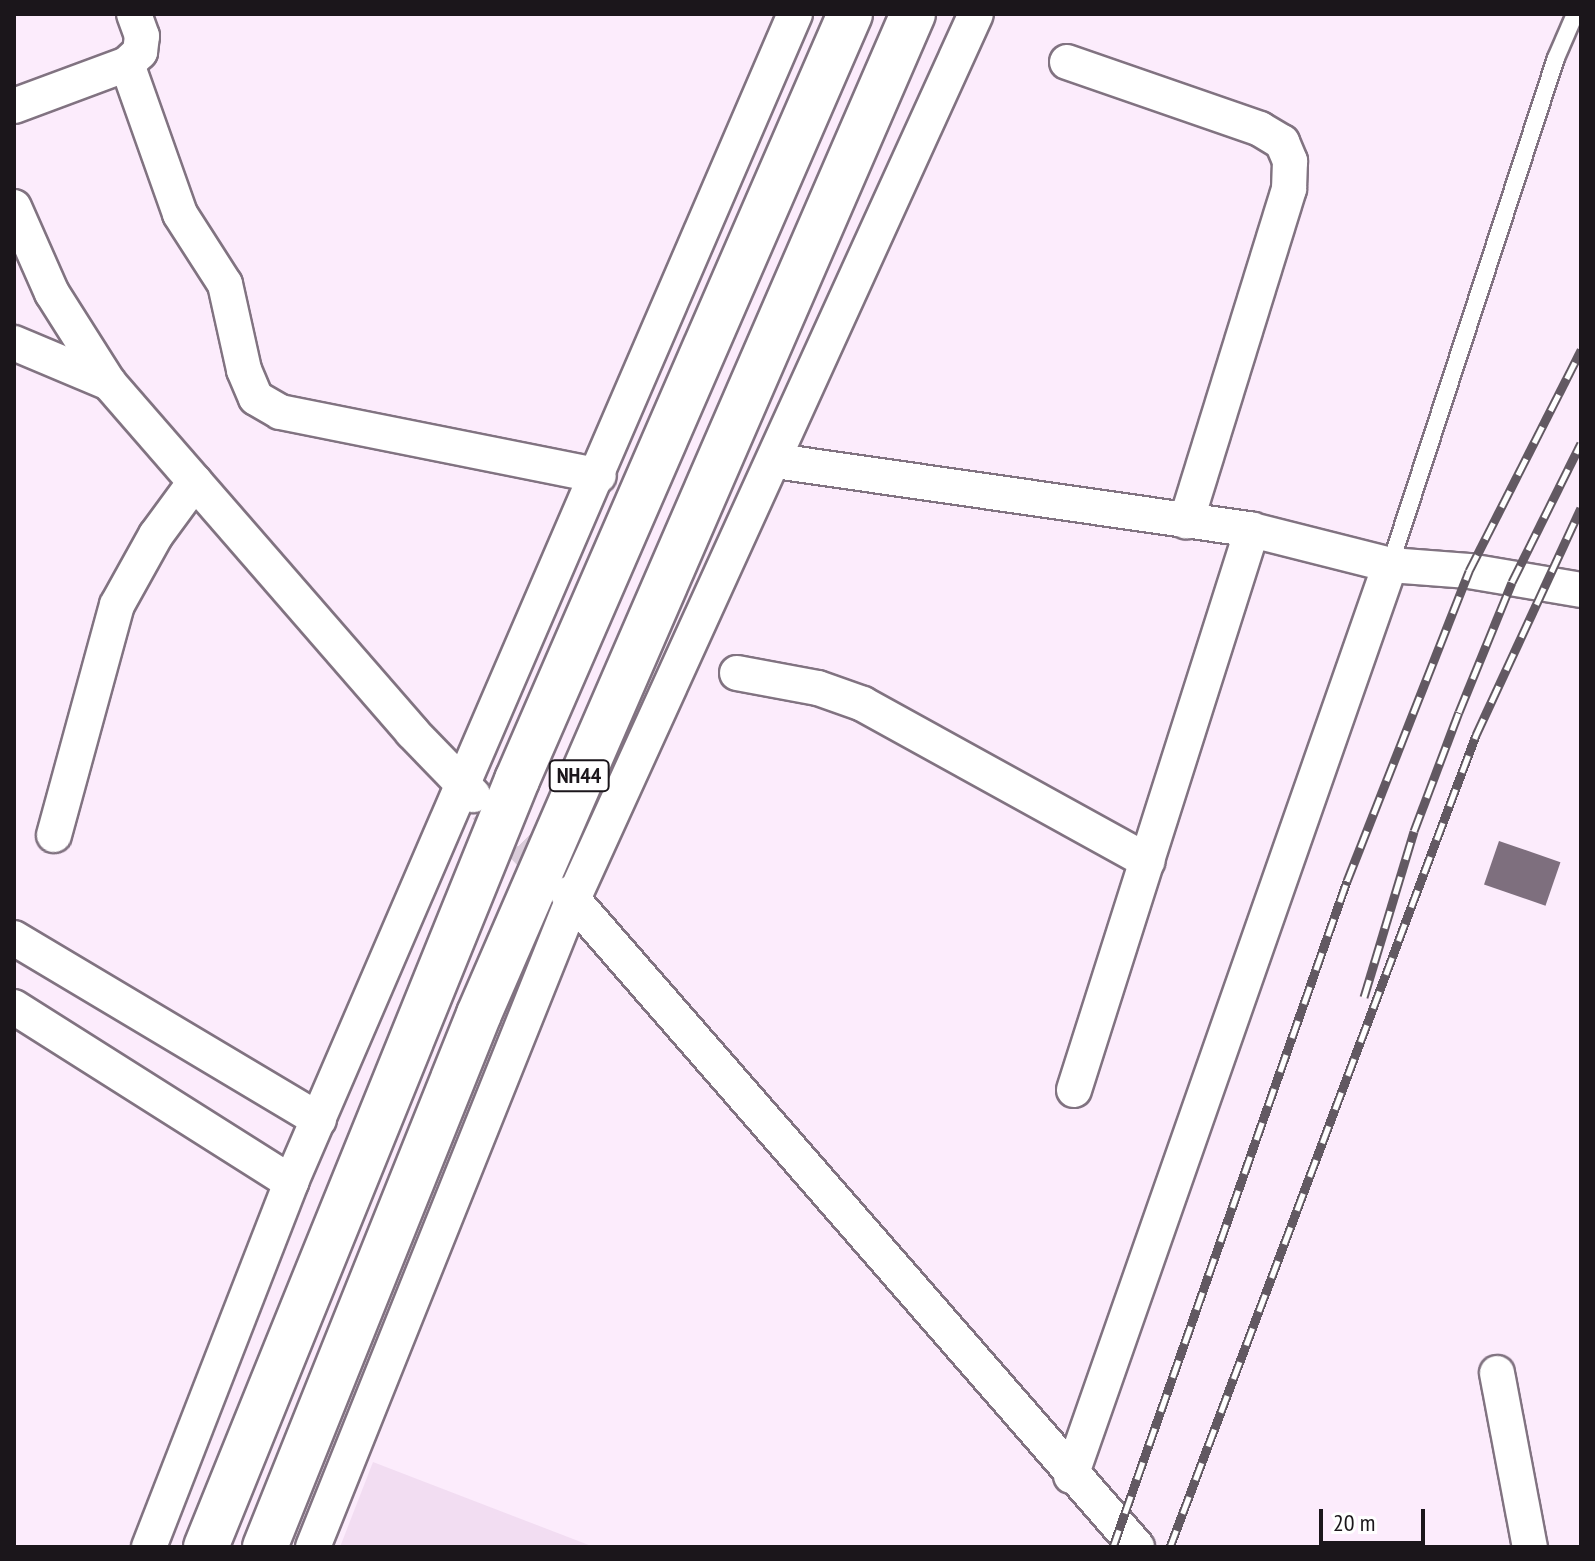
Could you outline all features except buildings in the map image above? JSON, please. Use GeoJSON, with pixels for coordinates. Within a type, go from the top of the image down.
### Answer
{"type":"FeatureCollection","features":[{"type":"Feature","properties":{"kind":"highway","name":"NH44"},"geometry":{"type":"LineString","coordinates":[[206,1547],[517,780],[850,14]]}},
{"type":"Feature","properties":{"kind":"highway","name":"NH44"},"geometry":{"type":"LineString","coordinates":[[265,1547],[479,1014],[913,14]]}},
{"type":"Feature","properties":{"kind":"street"},"geometry":{"type":"LineString","coordinates":[[14,106],[127,64],[140,52],[142,36],[134,14]]}},
{"type":"Feature","properties":{"kind":"street"},"geometry":{"type":"LineString","coordinates":[[149,1547],[291,1182],[469,791],[795,14]]}},
{"type":"Feature","properties":{"kind":"street"},"geometry":{"type":"LineString","coordinates":[[313,1547],[571,896],[776,461],[976,14]]}},
{"type":"Feature","properties":{"kind":"street"},"geometry":{"type":"LineString","coordinates":[[1067,62],[1260,129],[1282,142],[1290,161],[1289,189],[1186,521]]}},
{"type":"Feature","properties":{"kind":"street"},"geometry":{"type":"LineString","coordinates":[[127,64],[180,214],[225,284],[249,386],[268,408],[599,476]]}},
{"type":"Feature","properties":{"kind":"street"},"geometry":{"type":"LineString","coordinates":[[14,207],[52,293],[109,383],[469,791]]}},
{"type":"Feature","properties":{"kind":"street"},"geometry":{"type":"LineString","coordinates":[[14,343],[109,383]]}},
{"type":"Feature","properties":{"kind":"street"},"geometry":{"type":"LineString","coordinates":[[776,461],[1252,530],[1390,565],[1469,571],[1581,590]]}},
{"type":"Feature","properties":{"kind":"street"},"geometry":{"type":"LineString","coordinates":[[54,835],[117,605],[156,535],[195,482]]}},
{"type":"Feature","properties":{"kind":"street"},"geometry":{"type":"LineString","coordinates":[[1074,1090],[1252,530]]}},
{"type":"Feature","properties":{"kind":"street"},"geometry":{"type":"LineString","coordinates":[[1071,1476],[1390,565]]}},
{"type":"Feature","properties":{"kind":"street"},"geometry":{"type":"LineString","coordinates":[[737,673],[818,688],[863,704],[1147,861]]}},
{"type":"Feature","properties":{"kind":"street"},"geometry":{"type":"LineString","coordinates":[[571,896],[1071,1476],[1137,1547]]}},
{"type":"Feature","properties":{"kind":"street"},"geometry":{"type":"LineString","coordinates":[[14,938],[319,1120]]}},
{"type":"Feature","properties":{"kind":"street"},"geometry":{"type":"LineString","coordinates":[[14,1007],[291,1182]]}},
{"type":"Feature","properties":{"kind":"street"},"geometry":{"type":"LineString","coordinates":[[1497,1373],[1530,1547]]}},
{"type":"Feature","properties":{"kind":"lane"},"geometry":{"type":"LineString","coordinates":[[1390,565],[1556,58],[1575,14]]}},
{"type":"Feature","properties":{"kind":"shaded area"},"geometry":{"type":"Polygon","coordinates":[[[373,1462],[594,1547],[340,1547],[373,1462]]]}},
{"type":"Feature","properties":{"kind":"tunnel"},"geometry":{"type":"LineString","coordinates":[[485,807],[557,882]]}},
{"type":"Feature","properties":{"kind":"railway"},"geometry":{"type":"LineString","coordinates":[[1113,1547],[1347,881],[1469,571],[1581,350]]}},
{"type":"Feature","properties":{"kind":"railway"},"geometry":{"type":"LineString","coordinates":[[1364,997],[1414,831],[1459,712],[1512,582],[1581,443]]}},
{"type":"Feature","properties":{"kind":"railway"},"geometry":{"type":"LineString","coordinates":[[1170,1547],[1476,735],[1581,508]]}}]}
